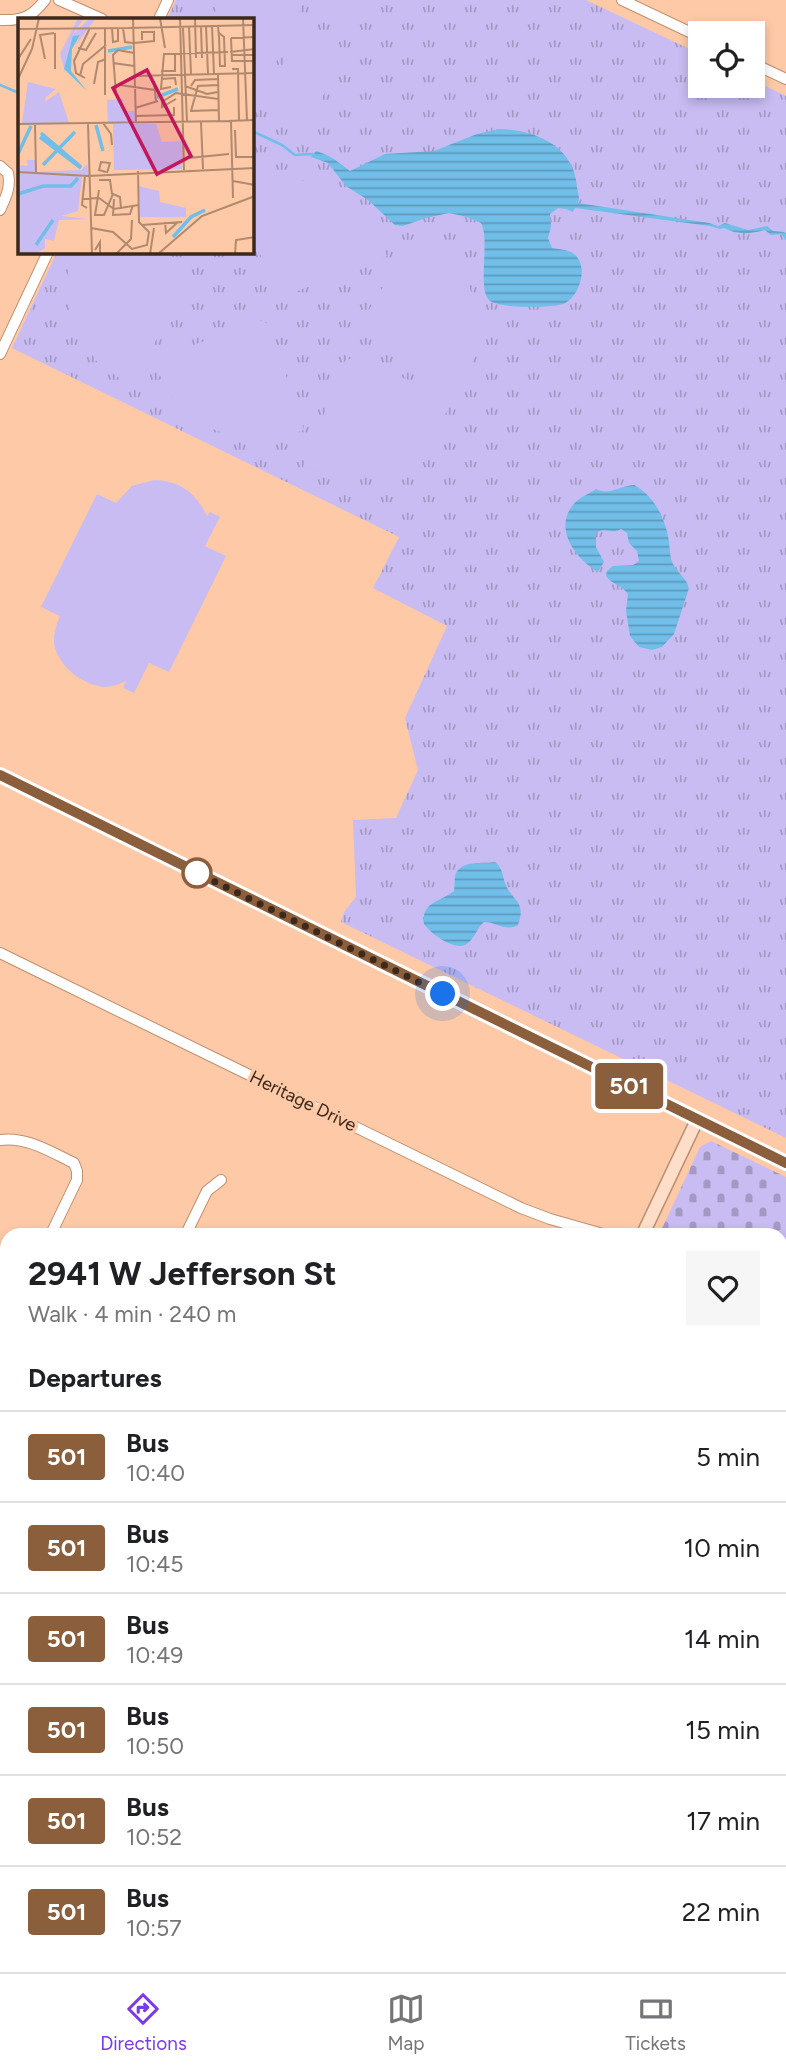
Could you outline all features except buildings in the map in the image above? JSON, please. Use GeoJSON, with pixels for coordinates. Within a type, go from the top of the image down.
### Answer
{"type":"FeatureCollection","features":[{"type":"Feature","properties":{"kind":"main road"},"geometry":{"type":"LineString","coordinates":[[0,775],[786,1163]]}},
{"type":"Feature","properties":{"kind":"main road"},"geometry":{"type":"LineString","coordinates":[[646,1228],[697,1120]]}},
{"type":"Feature","properties":{"kind":"street"},"geometry":{"type":"LineString","coordinates":[[24,18],[38,10],[46,0]]}},
{"type":"Feature","properties":{"kind":"street"},"geometry":{"type":"LineString","coordinates":[[59,0],[100,18]]}},
{"type":"Feature","properties":{"kind":"street"},"geometry":{"type":"LineString","coordinates":[[159,18],[168,0]]}},
{"type":"Feature","properties":{"kind":"street"},"geometry":{"type":"LineString","coordinates":[[622,0],[688,31]]}},
{"type":"Feature","properties":{"kind":"street"},"geometry":{"type":"LineString","coordinates":[[0,20],[18,19]]}},
{"type":"Feature","properties":{"kind":"street"},"geometry":{"type":"LineString","coordinates":[[765,68],[786,79]]}},
{"type":"Feature","properties":{"kind":"street"},"geometry":{"type":"LineString","coordinates":[[0,166],[9,173],[10,180],[0,210]]}},
{"type":"Feature","properties":{"kind":"street"},"geometry":{"type":"LineString","coordinates":[[0,354],[47,254]]}},
{"type":"Feature","properties":{"kind":"street","name":"Heritage Drive"},"geometry":{"type":"LineString","coordinates":[[0,953],[521,1208],[582,1228]]}},
{"type":"Feature","properties":{"kind":"street"},"geometry":{"type":"LineString","coordinates":[[0,1140],[31,1143],[74,1163],[77,1180],[55,1228]]}},
{"type":"Feature","properties":{"kind":"street"},"geometry":{"type":"LineString","coordinates":[[189,1228],[207,1191],[221,1180]]}},
{"type":"Feature","properties":{"kind":"green space"},"geometry":{"type":"Polygon","coordinates":[[[176,0],[586,0],[688,48],[688,98],[765,98],[765,86],[786,96],[786,1138],[341,922],[344,912],[356,897],[353,820],[396,818],[418,770],[405,718],[447,626],[373,588],[399,537],[12,348],[56,254],[254,254],[254,18],[167,18],[176,0]]]}},
{"type":"Feature","properties":{"kind":"green space"},"geometry":{"type":"Polygon","coordinates":[[[220,0],[305,0],[255,108],[254,18],[211,18],[220,0]]]}},
{"type":"Feature","properties":{"kind":"green space"},"geometry":{"type":"Polygon","coordinates":[[[334,0],[343,0],[365,10],[354,36],[324,22],[334,0]]]}},
{"type":"Feature","properties":{"kind":"green space"},"geometry":{"type":"Polygon","coordinates":[[[299,35],[343,57],[308,125],[264,103],[299,35]]]}},
{"type":"Feature","properties":{"kind":"green space"},"geometry":{"type":"Polygon","coordinates":[[[266,178],[299,180],[339,193],[351,201],[373,225],[387,256],[282,297],[274,293],[254,237],[254,181],[266,178]]]}},
{"type":"Feature","properties":{"kind":"green space"},"geometry":{"type":"Polygon","coordinates":[[[418,230],[448,252],[469,284],[478,320],[475,357],[459,391],[363,335],[359,326],[418,230]]]}},
{"type":"Feature","properties":{"kind":"green space"},"geometry":{"type":"Polygon","coordinates":[[[71,254],[138,254],[185,281],[187,289],[129,385],[98,363],[76,332],[66,296],[71,254]]]}},
{"type":"Feature","properties":{"kind":"green space"},"geometry":{"type":"Polygon","coordinates":[[[260,320],[269,324],[304,430],[272,439],[227,435],[200,422],[177,403],[162,380],[154,360],[260,320]]]}},
{"type":"Feature","properties":{"kind":"green space"},"geometry":{"type":"Polygon","coordinates":[[[352,358],[444,394],[449,407],[432,438],[406,462],[373,475],[338,477],[303,467],[345,361],[352,358]]]}},
{"type":"Feature","properties":{"kind":"green space"},"geometry":{"type":"Polygon","coordinates":[[[154,480],[180,486],[193,495],[207,516],[210,512],[220,517],[205,546],[226,556],[169,672],[149,663],[134,693],[123,688],[126,681],[105,687],[74,675],[58,656],[54,644],[60,616],[41,607],[97,494],[116,503],[132,486],[154,480]]]}},
{"type":"Feature","properties":{"kind":"green space"},"geometry":{"type":"Polygon","coordinates":[[[711,1141],[786,1177],[786,1228],[662,1228],[700,1147],[711,1141]]]}},
{"type":"Feature","properties":{"kind":"water"},"geometry":{"type":"Polygon","coordinates":[[[499,129],[539,137],[561,151],[574,173],[578,203],[718,226],[725,223],[748,230],[767,226],[773,231],[784,232],[786,240],[781,234],[771,235],[765,230],[739,233],[710,226],[575,208],[573,212],[558,208],[550,214],[548,238],[552,248],[569,251],[577,257],[582,269],[577,290],[563,304],[536,307],[501,305],[488,299],[485,292],[481,223],[449,213],[403,226],[395,225],[368,200],[346,186],[328,163],[311,157],[316,151],[350,171],[385,154],[434,151],[477,134],[499,129]]]}},
{"type":"Feature","properties":{"kind":"water"},"geometry":{"type":"Polygon","coordinates":[[[634,485],[652,500],[664,521],[672,561],[689,588],[674,634],[662,647],[652,650],[639,647],[630,636],[626,611],[628,594],[606,576],[613,566],[633,565],[639,561],[637,551],[629,543],[627,533],[621,529],[596,533],[596,547],[604,562],[598,572],[575,551],[566,533],[565,524],[573,505],[596,489],[610,491],[634,485]]]}},
{"type":"Feature","properties":{"kind":"water"},"geometry":{"type":"Polygon","coordinates":[[[495,862],[521,910],[518,925],[505,927],[484,922],[469,942],[462,946],[450,944],[427,928],[424,924],[425,911],[454,891],[455,875],[459,869],[468,864],[495,862]]]}},
{"type":"Feature","properties":{"kind":"waterway"},"geometry":{"type":"LineString","coordinates":[[0,85],[18,93]]}},
{"type":"Feature","properties":{"kind":"waterway"},"geometry":{"type":"LineString","coordinates":[[254,132],[282,145],[295,155],[315,155]]}},
{"type":"Feature","properties":{"kind":"bus line","name":"501"},"geometry":{"type":"LineString","coordinates":[[0,775],[786,1163]]}},
{"type":"Feature","properties":{"kind":"route"},"geometry":{"type":"LineString","coordinates":[[197,873],[189,869],[443,994]]}}]}
